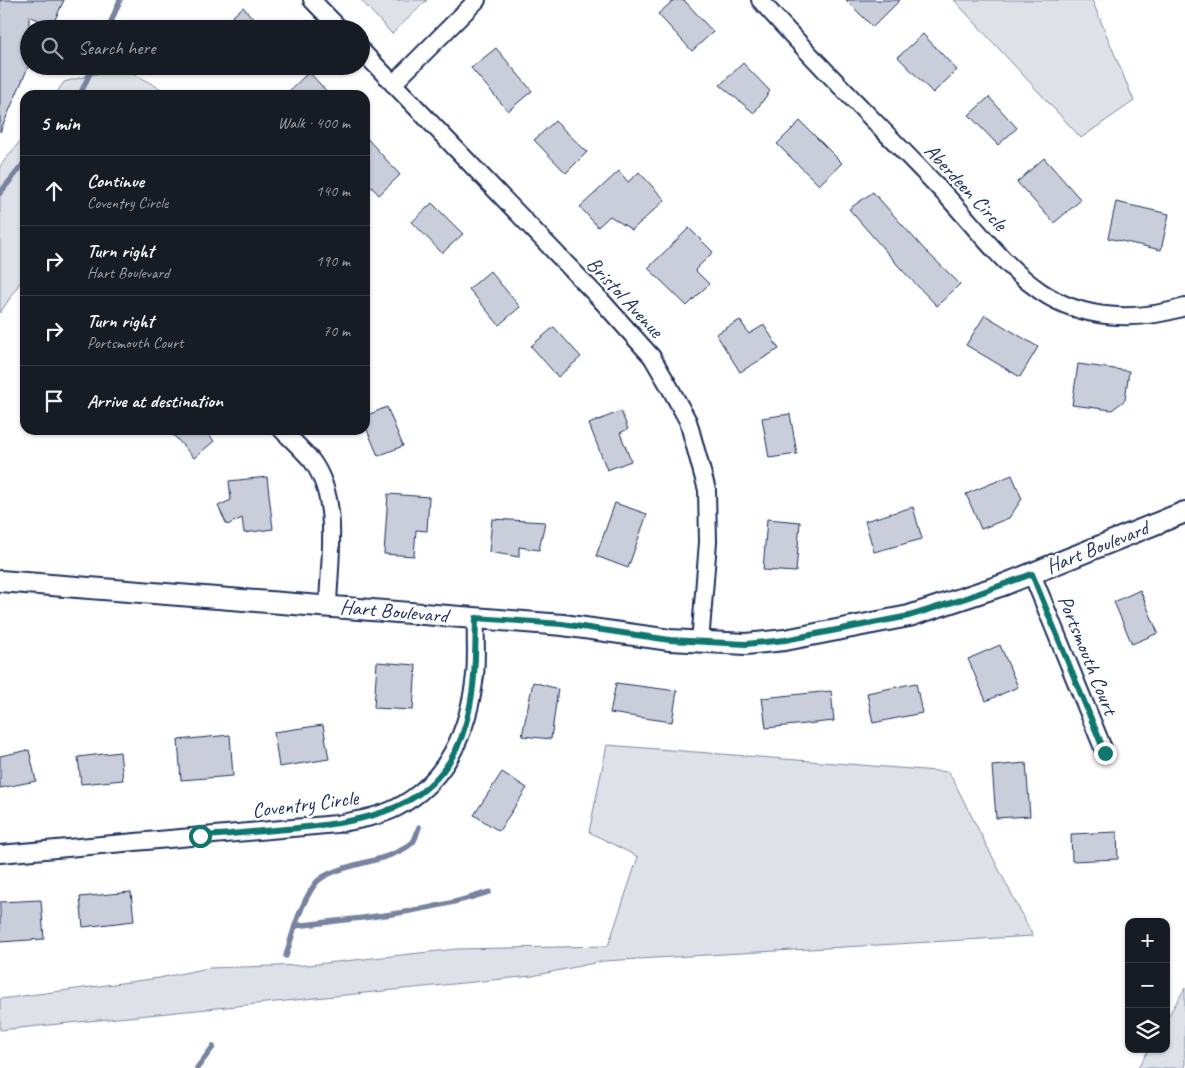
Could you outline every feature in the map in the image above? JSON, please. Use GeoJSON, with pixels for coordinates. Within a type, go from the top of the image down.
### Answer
{"type":"FeatureCollection","features":[{"type":"Feature","properties":{"kind":"street"},"geometry":{"type":"LineString","coordinates":[[312,0],[331,20]]}},
{"type":"Feature","properties":{"kind":"street"},"geometry":{"type":"LineString","coordinates":[[393,84],[477,0]]}},
{"type":"Feature","properties":{"kind":"street","name":"Aberdeen Circle"},"geometry":{"type":"LineString","coordinates":[[760,0],[989,243],[1040,291],[1071,306],[1103,316],[1135,316],[1170,312],[1185,307]]}},
{"type":"Feature","properties":{"kind":"street","name":"Bristol Avenue"},"geometry":{"type":"LineString","coordinates":[[370,60],[600,300],[652,357],[670,388],[688,421],[706,490],[708,542],[700,643]]}},
{"type":"Feature","properties":{"kind":"street"},"geometry":{"type":"LineString","coordinates":[[287,435],[312,462],[323,484],[331,535],[328,606]]}},
{"type":"Feature","properties":{"kind":"street","name":"Hart Boulevard"},"geometry":{"type":"LineString","coordinates":[[0,581],[562,624],[639,637],[700,643],[746,644],[785,640],[909,616],[1032,574],[1185,512]]}},
{"type":"Feature","properties":{"kind":"street","name":"Portsmouth Court"},"geometry":{"type":"LineString","coordinates":[[1032,574],[1105,753]]}},
{"type":"Feature","properties":{"kind":"street","name":"Coventry Circle"},"geometry":{"type":"LineString","coordinates":[[0,854],[337,824],[367,818],[396,808],[418,794],[439,775],[454,751],[466,725],[475,673],[476,618]]}},
{"type":"Feature","properties":{"kind":"shaded area"},"geometry":{"type":"Polygon","coordinates":[[[361,0],[427,0],[392,34],[361,0]]]}},
{"type":"Feature","properties":{"kind":"shaded area"},"geometry":{"type":"Polygon","coordinates":[[[954,0],[1092,0],[1134,101],[1081,138],[954,0]]]}},
{"type":"Feature","properties":{"kind":"shaded area"},"geometry":{"type":"Polygon","coordinates":[[[92,75],[137,75],[161,89],[58,90],[64,82],[92,75]]]}},
{"type":"Feature","properties":{"kind":"shaded area"},"geometry":{"type":"Polygon","coordinates":[[[20,141],[20,283],[0,313],[0,166],[20,141]]]}},
{"type":"Feature","properties":{"kind":"shaded area"},"geometry":{"type":"Polygon","coordinates":[[[607,745],[949,772],[1033,936],[604,961],[532,976],[0,1030],[0,999],[159,978],[208,968],[308,965],[457,949],[608,946],[638,857],[589,832],[607,745]]]}},
{"type":"Feature","properties":{"kind":"shaded area"},"geometry":{"type":"Polygon","coordinates":[[[1185,988],[1185,1068],[1138,1068],[1147,1053],[1170,1053],[1170,1013],[1185,988]]]}},
{"type":"Feature","properties":{"kind":"building"},"geometry":{"type":"Polygon","coordinates":[[[0,0],[64,0],[55,20],[38,20],[29,16],[29,20],[20,20],[20,75],[25,75],[0,132],[0,0]]]}},
{"type":"Feature","properties":{"kind":"building"},"geometry":{"type":"Polygon","coordinates":[[[674,0],[684,0],[713,32],[692,51],[658,14],[674,0]]]}},
{"type":"Feature","properties":{"kind":"building"},"geometry":{"type":"Polygon","coordinates":[[[846,0],[900,0],[873,27],[846,0]]]}},
{"type":"Feature","properties":{"kind":"building"},"geometry":{"type":"Polygon","coordinates":[[[243,7],[254,20],[229,20],[243,7]]]}},
{"type":"Feature","properties":{"kind":"building"},"geometry":{"type":"Polygon","coordinates":[[[923,34],[957,70],[933,93],[898,57],[923,34]]]}},
{"type":"Feature","properties":{"kind":"building"},"geometry":{"type":"Polygon","coordinates":[[[496,48],[532,91],[508,111],[471,68],[496,48]]]}},
{"type":"Feature","properties":{"kind":"building"},"geometry":{"type":"Polygon","coordinates":[[[743,63],[770,91],[754,113],[720,85],[743,63]]]}},
{"type":"Feature","properties":{"kind":"building"},"geometry":{"type":"Polygon","coordinates":[[[306,75],[312,75],[325,90],[290,90],[306,75]]]}},
{"type":"Feature","properties":{"kind":"building"},"geometry":{"type":"Polygon","coordinates":[[[989,97],[1017,128],[998,145],[969,115],[989,97]]]}},
{"type":"Feature","properties":{"kind":"building"},"geometry":{"type":"Polygon","coordinates":[[[555,121],[587,152],[566,173],[534,140],[555,121]]]}},
{"type":"Feature","properties":{"kind":"building"},"geometry":{"type":"Polygon","coordinates":[[[800,121],[842,163],[819,185],[777,144],[800,121]]]}},
{"type":"Feature","properties":{"kind":"building"},"geometry":{"type":"Polygon","coordinates":[[[370,142],[400,175],[379,195],[370,185],[370,142]]]}},
{"type":"Feature","properties":{"kind":"building"},"geometry":{"type":"Polygon","coordinates":[[[1044,158],[1081,200],[1054,223],[1017,182],[1044,158]]]}},
{"type":"Feature","properties":{"kind":"building"},"geometry":{"type":"Polygon","coordinates":[[[619,171],[628,182],[639,172],[665,200],[632,230],[610,216],[598,227],[580,207],[619,171]]]}},
{"type":"Feature","properties":{"kind":"building"},"geometry":{"type":"Polygon","coordinates":[[[873,192],[923,248],[960,284],[937,306],[902,270],[849,209],[873,192]]]}},
{"type":"Feature","properties":{"kind":"building"},"geometry":{"type":"Polygon","coordinates":[[[1116,202],[1169,214],[1161,250],[1108,238],[1116,202]]]}},
{"type":"Feature","properties":{"kind":"building"},"geometry":{"type":"Polygon","coordinates":[[[432,203],[463,234],[442,253],[412,222],[432,203]]]}},
{"type":"Feature","properties":{"kind":"building"},"geometry":{"type":"Polygon","coordinates":[[[689,228],[713,252],[695,270],[709,284],[687,306],[648,268],[689,228]]]}},
{"type":"Feature","properties":{"kind":"building"},"geometry":{"type":"Polygon","coordinates":[[[490,271],[520,307],[499,325],[469,289],[490,271]]]}},
{"type":"Feature","properties":{"kind":"building"},"geometry":{"type":"Polygon","coordinates":[[[985,315],[1038,347],[1020,377],[966,345],[985,315]]]}},
{"type":"Feature","properties":{"kind":"building"},"geometry":{"type":"Polygon","coordinates":[[[740,320],[749,334],[764,325],[779,349],[740,372],[716,334],[740,320]]]}},
{"type":"Feature","properties":{"kind":"building"},"geometry":{"type":"Polygon","coordinates":[[[554,327],[581,357],[558,377],[531,346],[554,327]]]}},
{"type":"Feature","properties":{"kind":"building"},"geometry":{"type":"Polygon","coordinates":[[[1078,364],[1129,371],[1125,400],[1112,410],[1072,405],[1078,364]]]}},
{"type":"Feature","properties":{"kind":"building"},"geometry":{"type":"Polygon","coordinates":[[[387,407],[403,446],[378,456],[369,435],[370,414],[387,407]]]}},
{"type":"Feature","properties":{"kind":"building"},"geometry":{"type":"Polygon","coordinates":[[[621,411],[628,429],[620,433],[631,461],[607,470],[589,424],[621,411]]]}},
{"type":"Feature","properties":{"kind":"building"},"geometry":{"type":"Polygon","coordinates":[[[790,414],[797,454],[769,458],[762,418],[790,414]]]}},
{"type":"Feature","properties":{"kind":"building"},"geometry":{"type":"Polygon","coordinates":[[[173,435],[209,435],[214,441],[194,458],[173,435]]]}},
{"type":"Feature","properties":{"kind":"building"},"geometry":{"type":"Polygon","coordinates":[[[1012,475],[1022,499],[1009,518],[981,529],[966,494],[1012,475]]]}},
{"type":"Feature","properties":{"kind":"building"},"geometry":{"type":"Polygon","coordinates":[[[267,477],[273,529],[244,533],[242,518],[227,525],[218,506],[231,500],[229,481],[267,477]]]}},
{"type":"Feature","properties":{"kind":"building"},"geometry":{"type":"Polygon","coordinates":[[[388,494],[429,497],[427,531],[416,530],[414,556],[384,554],[388,494]]]}},
{"type":"Feature","properties":{"kind":"building"},"geometry":{"type":"Polygon","coordinates":[[[615,503],[647,514],[628,568],[596,556],[615,503]]]}},
{"type":"Feature","properties":{"kind":"building"},"geometry":{"type":"Polygon","coordinates":[[[913,507],[922,539],[874,552],[865,521],[913,507]]]}},
{"type":"Feature","properties":{"kind":"building"},"geometry":{"type":"Polygon","coordinates":[[[492,519],[545,522],[539,550],[519,547],[519,557],[489,552],[492,519]]]}},
{"type":"Feature","properties":{"kind":"building"},"geometry":{"type":"Polygon","coordinates":[[[767,519],[800,522],[796,572],[763,570],[767,519]]]}},
{"type":"Feature","properties":{"kind":"building"},"geometry":{"type":"Polygon","coordinates":[[[1140,590],[1158,633],[1132,644],[1114,602],[1140,590]]]}},
{"type":"Feature","properties":{"kind":"building"},"geometry":{"type":"Polygon","coordinates":[[[1000,645],[1018,687],[986,701],[968,659],[1000,645]]]}},
{"type":"Feature","properties":{"kind":"building"},"geometry":{"type":"Polygon","coordinates":[[[377,662],[416,665],[413,710],[374,708],[377,662]]]}},
{"type":"Feature","properties":{"kind":"building"},"geometry":{"type":"Polygon","coordinates":[[[533,682],[558,689],[551,739],[522,736],[533,682]]]}},
{"type":"Feature","properties":{"kind":"building"},"geometry":{"type":"Polygon","coordinates":[[[616,683],[677,691],[672,722],[610,713],[616,683]]]}},
{"type":"Feature","properties":{"kind":"building"},"geometry":{"type":"Polygon","coordinates":[[[916,683],[922,713],[873,723],[867,693],[916,683]]]}},
{"type":"Feature","properties":{"kind":"building"},"geometry":{"type":"Polygon","coordinates":[[[831,691],[834,721],[766,728],[762,698],[831,691]]]}},
{"type":"Feature","properties":{"kind":"building"},"geometry":{"type":"Polygon","coordinates":[[[323,725],[329,759],[279,767],[274,732],[323,725]]]}},
{"type":"Feature","properties":{"kind":"building"},"geometry":{"type":"Polygon","coordinates":[[[230,735],[233,776],[181,780],[178,740],[230,735]]]}},
{"type":"Feature","properties":{"kind":"building"},"geometry":{"type":"Polygon","coordinates":[[[29,750],[36,781],[0,788],[0,756],[29,750]]]}},
{"type":"Feature","properties":{"kind":"building"},"geometry":{"type":"Polygon","coordinates":[[[120,752],[123,780],[81,784],[78,757],[120,752]]]}},
{"type":"Feature","properties":{"kind":"building"},"geometry":{"type":"Polygon","coordinates":[[[1026,763],[1030,816],[996,818],[992,766],[1026,763]]]}},
{"type":"Feature","properties":{"kind":"building"},"geometry":{"type":"Polygon","coordinates":[[[502,772],[527,788],[499,831],[474,815],[502,772]]]}},
{"type":"Feature","properties":{"kind":"building"},"geometry":{"type":"Polygon","coordinates":[[[1117,832],[1118,859],[1072,861],[1071,834],[1117,832]]]}},
{"type":"Feature","properties":{"kind":"building"},"geometry":{"type":"Polygon","coordinates":[[[131,892],[134,921],[83,927],[80,897],[131,892]]]}},
{"type":"Feature","properties":{"kind":"building"},"geometry":{"type":"Polygon","coordinates":[[[41,900],[44,939],[0,942],[0,902],[41,900]]]}},
{"type":"Feature","properties":{"kind":"waterway"},"geometry":{"type":"LineString","coordinates":[[112,20],[120,0]]}},
{"type":"Feature","properties":{"kind":"waterway"},"geometry":{"type":"LineString","coordinates":[[82,90],[89,75]]}},
{"type":"Feature","properties":{"kind":"waterway"},"geometry":{"type":"LineString","coordinates":[[0,193],[20,168]]}},
{"type":"Feature","properties":{"kind":"waterway"},"geometry":{"type":"LineString","coordinates":[[286,956],[301,910],[315,884],[323,877],[334,872],[391,855],[403,849],[413,842],[419,827]]}},
{"type":"Feature","properties":{"kind":"waterway"},"geometry":{"type":"LineString","coordinates":[[295,926],[417,910],[489,892]]}},
{"type":"Feature","properties":{"kind":"waterway"},"geometry":{"type":"LineString","coordinates":[[197,1068],[213,1047]]}},
{"type":"Feature","properties":{"kind":"route"},"geometry":{"type":"LineString","coordinates":[[200,836],[337,824],[367,818],[396,808],[418,794],[439,775],[454,751],[466,725],[475,673],[476,618],[562,624],[639,637],[700,643],[746,644],[785,640],[909,616],[1032,574],[1105,753]]}}]}
